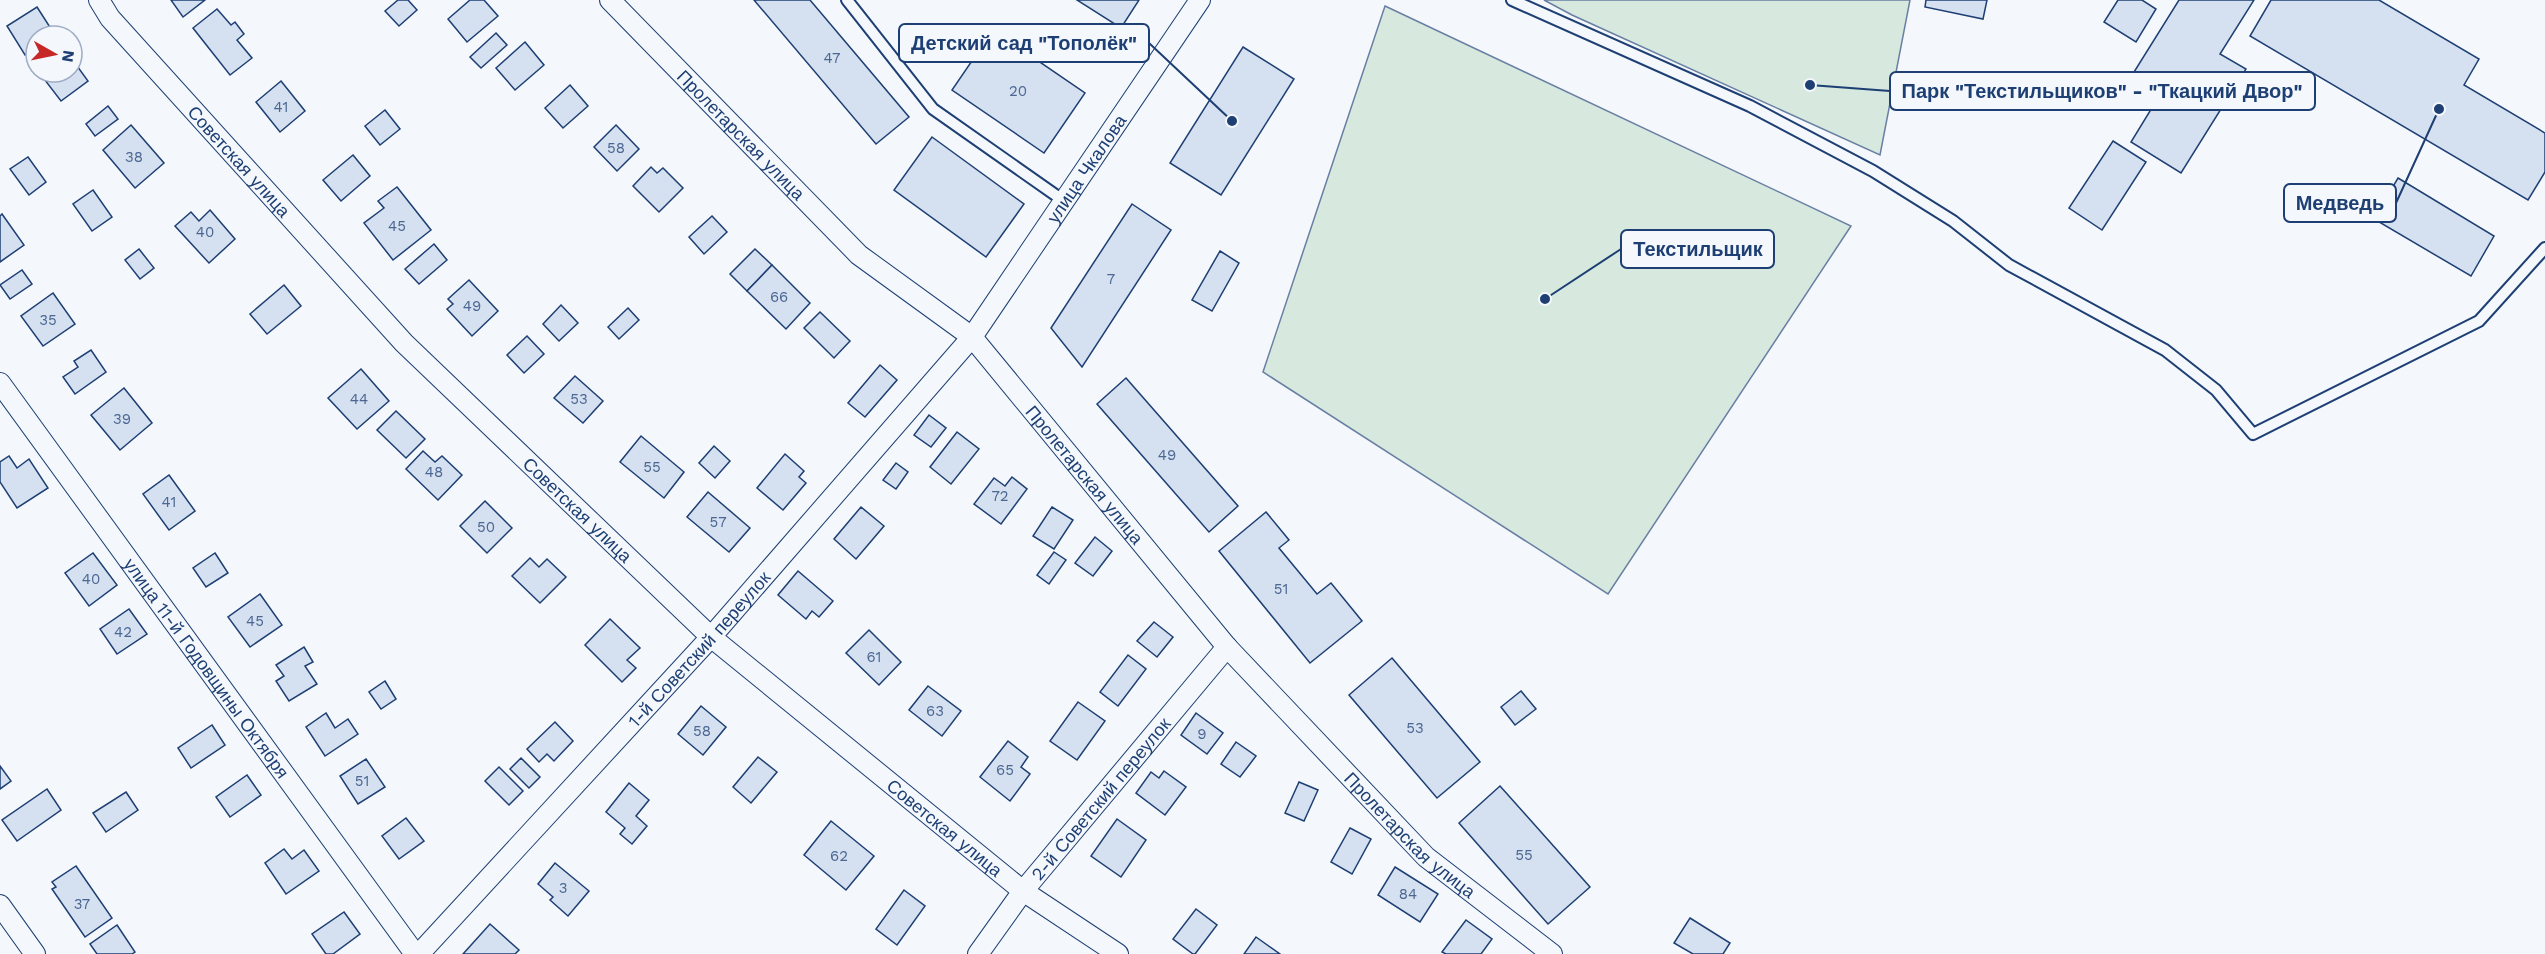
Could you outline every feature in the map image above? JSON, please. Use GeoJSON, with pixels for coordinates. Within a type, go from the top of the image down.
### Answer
{"type":"FeatureCollection","features":[{"type":"Feature","properties":{"kind":"street","name":"Советская улица"},"geometry":{"type":"LineString","coordinates":[[99,0],[110,18],[404,343],[711,637],[1023,891],[1118,954]]}},
{"type":"Feature","properties":{"kind":"street","name":"Пролетарская улица"},"geometry":{"type":"LineString","coordinates":[[610,0],[859,255],[972,338],[1227,647],[1426,857],[1552,954]]}},
{"type":"Feature","properties":{"kind":"street","name":"улица Чкалова"},"geometry":{"type":"LineString","coordinates":[[972,338],[1200,0]]}},
{"type":"Feature","properties":{"kind":"street","name":"1-й Советский переулок"},"geometry":{"type":"LineString","coordinates":[[417,954],[711,637],[972,338]]}},
{"type":"Feature","properties":{"kind":"street","name":"улица 11-й Годовщины Октября"},"geometry":{"type":"LineString","coordinates":[[0,383],[417,954]]}},
{"type":"Feature","properties":{"kind":"street","name":"2-й Советский переулок"},"geometry":{"type":"LineString","coordinates":[[978,954],[1023,891],[1227,647]]}},
{"type":"Feature","properties":{"kind":"street"},"geometry":{"type":"LineString","coordinates":[[0,905],[35,954]]}},
{"type":"Feature","properties":{"kind":"lane"},"geometry":{"type":"LineString","coordinates":[[847,0],[933,109],[1064,201]]}},
{"type":"Feature","properties":{"kind":"lane"},"geometry":{"type":"LineString","coordinates":[[1512,0],[1750,106],[1873,171],[1953,221],[2009,265],[2165,350],[2216,390],[2253,434],[2479,321],[2545,248]]}},
{"type":"Feature","properties":{"kind":"shaded area"},"geometry":{"type":"Polygon","coordinates":[[[1544,0],[1910,0],[1880,155],[1572,15],[1544,0]]]}},
{"type":"Feature","properties":{"kind":"shaded area"},"geometry":{"type":"Polygon","coordinates":[[[1385,6],[1851,226],[1608,594],[1263,372],[1385,6]]]}},
{"type":"Feature","properties":{"kind":"building"},"geometry":{"type":"Polygon","coordinates":[[[171,0],[205,0],[183,17],[171,0]]]}},
{"type":"Feature","properties":{"kind":"building"},"geometry":{"type":"Polygon","coordinates":[[[398,0],[408,0],[417,10],[399,26],[385,11],[398,0]]]}},
{"type":"Feature","properties":{"kind":"building"},"geometry":{"type":"Polygon","coordinates":[[[470,0],[484,0],[498,16],[467,42],[448,19],[470,0]]]}},
{"type":"Feature","properties":{"kind":"building"},"geometry":{"type":"Polygon","coordinates":[[[754,0],[810,0],[909,117],[876,144],[754,0]]]}},
{"type":"Feature","properties":{"kind":"building"},"geometry":{"type":"Polygon","coordinates":[[[1077,0],[1139,0],[1121,28],[1077,0]]]}},
{"type":"Feature","properties":{"kind":"building"},"geometry":{"type":"Polygon","coordinates":[[[1926,0],[1987,0],[1983,19],[1925,7],[1926,0]]]}},
{"type":"Feature","properties":{"kind":"building"},"geometry":{"type":"Polygon","coordinates":[[[2118,0],[2142,0],[2156,9],[2136,42],[2104,22],[2118,0]]]}},
{"type":"Feature","properties":{"kind":"building"},"geometry":{"type":"Polygon","coordinates":[[[2179,0],[2254,0],[2220,54],[2246,69],[2181,173],[2131,142],[2158,98],[2129,80],[2179,0]]]}},
{"type":"Feature","properties":{"kind":"building"},"geometry":{"type":"Polygon","coordinates":[[[2271,0],[2379,0],[2479,59],[2464,85],[2545,133],[2545,172],[2528,200],[2250,36],[2271,0]]]}},
{"type":"Feature","properties":{"kind":"building"},"geometry":{"type":"Polygon","coordinates":[[[37,7],[48,24],[24,24],[24,53],[7,26],[37,7]]]}},
{"type":"Feature","properties":{"kind":"building"},"geometry":{"type":"Polygon","coordinates":[[[217,9],[231,25],[235,22],[244,34],[237,40],[252,58],[230,75],[193,28],[217,9]]]}},
{"type":"Feature","properties":{"kind":"building"},"geometry":{"type":"Polygon","coordinates":[[[993,30],[1085,93],[1044,153],[952,90],[993,30]]]}},
{"type":"Feature","properties":{"kind":"building"},"geometry":{"type":"Polygon","coordinates":[[[496,33],[507,45],[481,68],[470,57],[496,33]]]}},
{"type":"Feature","properties":{"kind":"building"},"geometry":{"type":"Polygon","coordinates":[[[525,42],[544,65],[515,90],[496,68],[525,42]]]}},
{"type":"Feature","properties":{"kind":"building"},"geometry":{"type":"Polygon","coordinates":[[[1243,47],[1294,79],[1221,195],[1170,163],[1243,47]]]}},
{"type":"Feature","properties":{"kind":"building"},"geometry":{"type":"Polygon","coordinates":[[[281,81],[305,111],[280,132],[256,102],[281,81]]]}},
{"type":"Feature","properties":{"kind":"building"},"geometry":{"type":"Polygon","coordinates":[[[48,84],[84,84],[61,101],[48,84]]]}},
{"type":"Feature","properties":{"kind":"building"},"geometry":{"type":"Polygon","coordinates":[[[570,85],[588,106],[563,128],[545,108],[570,85]]]}},
{"type":"Feature","properties":{"kind":"building"},"geometry":{"type":"Polygon","coordinates":[[[108,106],[118,119],[95,136],[86,124],[108,106]]]}},
{"type":"Feature","properties":{"kind":"building"},"geometry":{"type":"Polygon","coordinates":[[[385,110],[400,129],[380,145],[365,126],[385,110]]]}},
{"type":"Feature","properties":{"kind":"building"},"geometry":{"type":"Polygon","coordinates":[[[131,125],[164,163],[135,188],[103,150],[131,125]]]}},
{"type":"Feature","properties":{"kind":"building"},"geometry":{"type":"Polygon","coordinates":[[[616,125],[639,149],[617,171],[594,147],[616,125]]]}},
{"type":"Feature","properties":{"kind":"building"},"geometry":{"type":"Polygon","coordinates":[[[932,137],[1024,204],[986,257],[894,190],[932,137]]]}},
{"type":"Feature","properties":{"kind":"building"},"geometry":{"type":"Polygon","coordinates":[[[2113,141],[2146,162],[2102,230],[2069,208],[2113,141]]]}},
{"type":"Feature","properties":{"kind":"building"},"geometry":{"type":"Polygon","coordinates":[[[353,155],[370,176],[341,201],[323,180],[353,155]]]}},
{"type":"Feature","properties":{"kind":"building"},"geometry":{"type":"Polygon","coordinates":[[[28,157],[46,182],[29,195],[10,169],[28,157]]]}},
{"type":"Feature","properties":{"kind":"building"},"geometry":{"type":"Polygon","coordinates":[[[651,167],[657,173],[663,168],[683,188],[659,212],[633,186],[651,167]]]}},
{"type":"Feature","properties":{"kind":"building"},"geometry":{"type":"Polygon","coordinates":[[[2398,178],[2494,236],[2471,276],[2374,219],[2398,178]]]}},
{"type":"Feature","properties":{"kind":"building"},"geometry":{"type":"Polygon","coordinates":[[[397,187],[431,230],[393,260],[364,223],[384,208],[378,201],[397,187]]]}},
{"type":"Feature","properties":{"kind":"building"},"geometry":{"type":"Polygon","coordinates":[[[93,190],[112,217],[92,231],[73,204],[93,190]]]}},
{"type":"Feature","properties":{"kind":"building"},"geometry":{"type":"Polygon","coordinates":[[[1132,204],[1171,230],[1082,367],[1051,328],[1132,204]]]}},
{"type":"Feature","properties":{"kind":"building"},"geometry":{"type":"Polygon","coordinates":[[[210,210],[235,239],[209,263],[175,226],[191,212],[199,221],[210,210]]]}},
{"type":"Feature","properties":{"kind":"building"},"geometry":{"type":"Polygon","coordinates":[[[2,214],[24,245],[0,262],[0,216],[2,214]]]}},
{"type":"Feature","properties":{"kind":"building"},"geometry":{"type":"Polygon","coordinates":[[[712,216],[727,232],[704,254],[689,237],[712,216]]]}},
{"type":"Feature","properties":{"kind":"building"},"geometry":{"type":"Polygon","coordinates":[[[434,244],[447,260],[419,284],[405,269],[434,244]]]}},
{"type":"Feature","properties":{"kind":"building"},"geometry":{"type":"Polygon","coordinates":[[[139,249],[154,268],[140,279],[125,260],[139,249]]]}},
{"type":"Feature","properties":{"kind":"building"},"geometry":{"type":"Polygon","coordinates":[[[755,249],[772,265],[747,291],[730,274],[755,249]]]}},
{"type":"Feature","properties":{"kind":"building"},"geometry":{"type":"Polygon","coordinates":[[[1220,251],[1239,263],[1212,311],[1192,300],[1220,251]]]}},
{"type":"Feature","properties":{"kind":"building"},"geometry":{"type":"Polygon","coordinates":[[[772,265],[810,303],[786,329],[747,291],[772,265]]]}},
{"type":"Feature","properties":{"kind":"building"},"geometry":{"type":"Polygon","coordinates":[[[22,270],[32,284],[10,299],[0,285],[22,270]]]}},
{"type":"Feature","properties":{"kind":"building"},"geometry":{"type":"Polygon","coordinates":[[[469,280],[498,311],[472,336],[447,309],[453,304],[448,299],[469,280]]]}},
{"type":"Feature","properties":{"kind":"building"},"geometry":{"type":"Polygon","coordinates":[[[284,285],[301,306],[267,334],[250,314],[284,285]]]}},
{"type":"Feature","properties":{"kind":"building"},"geometry":{"type":"Polygon","coordinates":[[[53,293],[75,324],[43,346],[21,316],[53,293]]]}},
{"type":"Feature","properties":{"kind":"building"},"geometry":{"type":"Polygon","coordinates":[[[561,305],[578,323],[559,341],[543,324],[561,305]]]}},
{"type":"Feature","properties":{"kind":"building"},"geometry":{"type":"Polygon","coordinates":[[[628,308],[639,320],[619,339],[608,327],[628,308]]]}},
{"type":"Feature","properties":{"kind":"building"},"geometry":{"type":"Polygon","coordinates":[[[820,312],[850,341],[834,358],[804,328],[820,312]]]}},
{"type":"Feature","properties":{"kind":"building"},"geometry":{"type":"Polygon","coordinates":[[[527,336],[544,354],[524,373],[507,355],[527,336]]]}},
{"type":"Feature","properties":{"kind":"building"},"geometry":{"type":"Polygon","coordinates":[[[91,350],[106,372],[75,394],[63,377],[78,367],[74,361],[91,350]]]}},
{"type":"Feature","properties":{"kind":"building"},"geometry":{"type":"Polygon","coordinates":[[[880,365],[897,380],[865,417],[848,403],[880,365]]]}},
{"type":"Feature","properties":{"kind":"building"},"geometry":{"type":"Polygon","coordinates":[[[361,369],[389,401],[357,429],[328,398],[361,369]]]}},
{"type":"Feature","properties":{"kind":"building"},"geometry":{"type":"Polygon","coordinates":[[[575,376],[603,401],[583,423],[554,398],[575,376]]]}},
{"type":"Feature","properties":{"kind":"building"},"geometry":{"type":"Polygon","coordinates":[[[1126,378],[1238,506],[1209,532],[1097,404],[1126,378]]]}},
{"type":"Feature","properties":{"kind":"building"},"geometry":{"type":"Polygon","coordinates":[[[124,388],[152,423],[120,450],[91,415],[124,388]]]}},
{"type":"Feature","properties":{"kind":"building"},"geometry":{"type":"Polygon","coordinates":[[[396,411],[425,439],[406,458],[377,430],[396,411]]]}},
{"type":"Feature","properties":{"kind":"building"},"geometry":{"type":"Polygon","coordinates":[[[929,415],[946,428],[931,447],[914,435],[929,415]]]}},
{"type":"Feature","properties":{"kind":"building"},"geometry":{"type":"Polygon","coordinates":[[[957,432],[979,449],[951,484],[930,467],[957,432]]]}},
{"type":"Feature","properties":{"kind":"building"},"geometry":{"type":"Polygon","coordinates":[[[641,436],[684,472],[664,498],[620,462],[641,436]]]}},
{"type":"Feature","properties":{"kind":"building"},"geometry":{"type":"Polygon","coordinates":[[[714,446],[730,461],[715,478],[699,463],[714,446]]]}},
{"type":"Feature","properties":{"kind":"building"},"geometry":{"type":"Polygon","coordinates":[[[423,451],[435,462],[442,456],[462,475],[438,500],[406,469],[423,451]]]}},
{"type":"Feature","properties":{"kind":"building"},"geometry":{"type":"Polygon","coordinates":[[[785,454],[804,471],[799,477],[806,483],[783,510],[757,488],[785,454]]]}},
{"type":"Feature","properties":{"kind":"building"},"geometry":{"type":"Polygon","coordinates":[[[9,456],[17,468],[29,459],[48,488],[17,508],[0,482],[0,462],[9,456]]]}},
{"type":"Feature","properties":{"kind":"building"},"geometry":{"type":"Polygon","coordinates":[[[896,463],[908,472],[896,489],[883,480],[896,463]]]}},
{"type":"Feature","properties":{"kind":"building"},"geometry":{"type":"Polygon","coordinates":[[[169,475],[195,511],[169,530],[143,494],[169,475]]]}},
{"type":"Feature","properties":{"kind":"building"},"geometry":{"type":"Polygon","coordinates":[[[1012,477],[1027,489],[1001,524],[974,504],[994,478],[1005,486],[1012,477]]]}},
{"type":"Feature","properties":{"kind":"building"},"geometry":{"type":"Polygon","coordinates":[[[708,492],[750,528],[729,552],[687,517],[708,492]]]}},
{"type":"Feature","properties":{"kind":"building"},"geometry":{"type":"Polygon","coordinates":[[[485,501],[512,528],[487,553],[460,526],[485,501]]]}},
{"type":"Feature","properties":{"kind":"building"},"geometry":{"type":"Polygon","coordinates":[[[861,507],[884,526],[856,559],[834,539],[861,507]]]}},
{"type":"Feature","properties":{"kind":"building"},"geometry":{"type":"Polygon","coordinates":[[[1052,507],[1073,520],[1054,549],[1033,536],[1052,507]]]}},
{"type":"Feature","properties":{"kind":"building"},"geometry":{"type":"Polygon","coordinates":[[[1266,512],[1289,540],[1279,548],[1317,594],[1331,583],[1362,621],[1310,663],[1219,551],[1266,512]]]}},
{"type":"Feature","properties":{"kind":"building"},"geometry":{"type":"Polygon","coordinates":[[[1095,537],[1112,551],[1093,576],[1075,563],[1095,537]]]}},
{"type":"Feature","properties":{"kind":"building"},"geometry":{"type":"Polygon","coordinates":[[[1054,552],[1066,560],[1049,584],[1037,575],[1054,552]]]}},
{"type":"Feature","properties":{"kind":"building"},"geometry":{"type":"Polygon","coordinates":[[[93,553],[117,585],[89,606],[65,573],[93,553]]]}},
{"type":"Feature","properties":{"kind":"building"},"geometry":{"type":"Polygon","coordinates":[[[215,553],[228,573],[206,587],[193,568],[215,553]]]}},
{"type":"Feature","properties":{"kind":"building"},"geometry":{"type":"Polygon","coordinates":[[[530,558],[539,567],[547,559],[566,577],[540,603],[512,576],[530,558]]]}},
{"type":"Feature","properties":{"kind":"building"},"geometry":{"type":"Polygon","coordinates":[[[798,571],[833,601],[819,617],[812,611],[806,619],[778,595],[798,571]]]}},
{"type":"Feature","properties":{"kind":"building"},"geometry":{"type":"Polygon","coordinates":[[[260,594],[282,625],[250,647],[228,617],[260,594]]]}},
{"type":"Feature","properties":{"kind":"building"},"geometry":{"type":"Polygon","coordinates":[[[129,609],[147,634],[117,654],[100,629],[129,609]]]}},
{"type":"Feature","properties":{"kind":"building"},"geometry":{"type":"Polygon","coordinates":[[[610,619],[640,648],[627,660],[636,668],[622,682],[585,645],[610,619]]]}},
{"type":"Feature","properties":{"kind":"building"},"geometry":{"type":"Polygon","coordinates":[[[1154,622],[1173,637],[1157,657],[1137,641],[1154,622]]]}},
{"type":"Feature","properties":{"kind":"building"},"geometry":{"type":"Polygon","coordinates":[[[869,630],[901,662],[879,685],[846,653],[869,630]]]}},
{"type":"Feature","properties":{"kind":"building"},"geometry":{"type":"Polygon","coordinates":[[[304,647],[313,662],[305,666],[317,684],[289,701],[276,681],[284,676],[276,665],[304,647]]]}},
{"type":"Feature","properties":{"kind":"building"},"geometry":{"type":"Polygon","coordinates":[[[1128,655],[1146,669],[1118,706],[1100,692],[1128,655]]]}},
{"type":"Feature","properties":{"kind":"building"},"geometry":{"type":"Polygon","coordinates":[[[1392,658],[1480,762],[1437,798],[1349,695],[1392,658]]]}},
{"type":"Feature","properties":{"kind":"building"},"geometry":{"type":"Polygon","coordinates":[[[385,681],[396,699],[381,709],[369,692],[385,681]]]}},
{"type":"Feature","properties":{"kind":"building"},"geometry":{"type":"Polygon","coordinates":[[[928,686],[961,711],[942,736],[909,710],[928,686]]]}},
{"type":"Feature","properties":{"kind":"building"},"geometry":{"type":"Polygon","coordinates":[[[1521,691],[1536,709],[1515,725],[1501,707],[1521,691]]]}},
{"type":"Feature","properties":{"kind":"building"},"geometry":{"type":"Polygon","coordinates":[[[1078,702],[1105,721],[1077,760],[1050,741],[1078,702]]]}},
{"type":"Feature","properties":{"kind":"building"},"geometry":{"type":"Polygon","coordinates":[[[701,706],[726,727],[703,755],[678,734],[701,706]]]}},
{"type":"Feature","properties":{"kind":"building"},"geometry":{"type":"Polygon","coordinates":[[[326,713],[335,728],[348,719],[358,734],[325,756],[306,727],[326,713]]]}},
{"type":"Feature","properties":{"kind":"building"},"geometry":{"type":"Polygon","coordinates":[[[1196,713],[1223,733],[1207,754],[1181,735],[1196,713]]]}},
{"type":"Feature","properties":{"kind":"building"},"geometry":{"type":"Polygon","coordinates":[[[555,722],[573,741],[554,761],[547,754],[539,762],[527,749],[555,722]]]}},
{"type":"Feature","properties":{"kind":"building"},"geometry":{"type":"Polygon","coordinates":[[[212,725],[225,745],[191,768],[178,748],[212,725]]]}},
{"type":"Feature","properties":{"kind":"building"},"geometry":{"type":"Polygon","coordinates":[[[1008,741],[1028,757],[1021,767],[1030,774],[1010,801],[980,777],[1008,741]]]}},
{"type":"Feature","properties":{"kind":"building"},"geometry":{"type":"Polygon","coordinates":[[[1236,742],[1256,756],[1240,777],[1221,764],[1236,742]]]}},
{"type":"Feature","properties":{"kind":"building"},"geometry":{"type":"Polygon","coordinates":[[[758,757],[777,772],[751,803],[733,787],[758,757]]]}},
{"type":"Feature","properties":{"kind":"building"},"geometry":{"type":"Polygon","coordinates":[[[521,758],[540,777],[529,788],[510,769],[521,758]]]}},
{"type":"Feature","properties":{"kind":"building"},"geometry":{"type":"Polygon","coordinates":[[[366,759],[385,787],[358,804],[340,776],[366,759]]]}},
{"type":"Feature","properties":{"kind":"building"},"geometry":{"type":"Polygon","coordinates":[[[0,766],[11,781],[0,789],[0,766]]]}},
{"type":"Feature","properties":{"kind":"building"},"geometry":{"type":"Polygon","coordinates":[[[499,767],[523,791],[509,805],[485,781],[499,767]]]}},
{"type":"Feature","properties":{"kind":"building"},"geometry":{"type":"Polygon","coordinates":[[[1164,771],[1186,787],[1165,815],[1136,793],[1151,772],[1159,778],[1164,771]]]}},
{"type":"Feature","properties":{"kind":"building"},"geometry":{"type":"Polygon","coordinates":[[[247,775],[261,795],[230,817],[216,797],[247,775]]]}},
{"type":"Feature","properties":{"kind":"building"},"geometry":{"type":"Polygon","coordinates":[[[1299,782],[1318,790],[1304,821],[1285,813],[1299,782]]]}},
{"type":"Feature","properties":{"kind":"building"},"geometry":{"type":"Polygon","coordinates":[[[629,783],[649,800],[636,816],[647,826],[632,844],[620,834],[625,828],[606,812],[629,783]]]}},
{"type":"Feature","properties":{"kind":"building"},"geometry":{"type":"Polygon","coordinates":[[[1500,786],[1590,887],[1548,924],[1459,823],[1500,786]]]}},
{"type":"Feature","properties":{"kind":"building"},"geometry":{"type":"Polygon","coordinates":[[[47,789],[61,810],[17,841],[2,820],[47,789]]]}},
{"type":"Feature","properties":{"kind":"building"},"geometry":{"type":"Polygon","coordinates":[[[126,792],[138,810],[106,832],[93,813],[126,792]]]}},
{"type":"Feature","properties":{"kind":"building"},"geometry":{"type":"Polygon","coordinates":[[[406,818],[424,841],[399,859],[382,836],[406,818]]]}},
{"type":"Feature","properties":{"kind":"building"},"geometry":{"type":"Polygon","coordinates":[[[1117,819],[1146,840],[1121,877],[1091,856],[1117,819]]]}},
{"type":"Feature","properties":{"kind":"building"},"geometry":{"type":"Polygon","coordinates":[[[831,821],[874,856],[846,890],[804,855],[831,821]]]}},
{"type":"Feature","properties":{"kind":"building"},"geometry":{"type":"Polygon","coordinates":[[[1350,828],[1371,839],[1352,874],[1331,862],[1350,828]]]}},
{"type":"Feature","properties":{"kind":"building"},"geometry":{"type":"Polygon","coordinates":[[[284,849],[292,859],[304,850],[319,871],[286,894],[265,863],[284,849]]]}},
{"type":"Feature","properties":{"kind":"building"},"geometry":{"type":"Polygon","coordinates":[[[555,863],[589,891],[568,916],[550,900],[553,897],[538,884],[555,863]]]}},
{"type":"Feature","properties":{"kind":"building"},"geometry":{"type":"Polygon","coordinates":[[[76,866],[112,918],[85,937],[52,889],[56,887],[52,882],[76,866]]]}},
{"type":"Feature","properties":{"kind":"building"},"geometry":{"type":"Polygon","coordinates":[[[1395,867],[1438,894],[1420,922],[1378,895],[1395,867]]]}},
{"type":"Feature","properties":{"kind":"building"},"geometry":{"type":"Polygon","coordinates":[[[904,890],[925,906],[897,945],[876,929],[904,890]]]}},
{"type":"Feature","properties":{"kind":"building"},"geometry":{"type":"Polygon","coordinates":[[[1196,909],[1217,925],[1193,954],[1173,939],[1196,909]]]}},
{"type":"Feature","properties":{"kind":"building"},"geometry":{"type":"Polygon","coordinates":[[[344,912],[360,934],[333,954],[326,954],[312,934],[344,912]]]}},
{"type":"Feature","properties":{"kind":"building"},"geometry":{"type":"Polygon","coordinates":[[[1690,918],[1730,943],[1723,954],[1693,954],[1674,943],[1690,918]]]}},
{"type":"Feature","properties":{"kind":"building"},"geometry":{"type":"Polygon","coordinates":[[[1466,920],[1492,939],[1481,954],[1442,952],[1466,920]]]}},
{"type":"Feature","properties":{"kind":"building"},"geometry":{"type":"Polygon","coordinates":[[[490,924],[519,950],[515,954],[463,954],[490,924]]]}},
{"type":"Feature","properties":{"kind":"building"},"geometry":{"type":"Polygon","coordinates":[[[117,925],[135,952],[132,954],[97,954],[90,944],[117,925]]]}},
{"type":"Feature","properties":{"kind":"building"},"geometry":{"type":"Polygon","coordinates":[[[1256,937],[1280,954],[1244,954],[1256,937]]]}},
{"type":"Feature","properties":{"kind":"place","name":"Парк \"Текстильщиков\" - \"Ткацкий Двор\""},"geometry":{"type":"Point","coordinates":[1810,85]}},
{"type":"Feature","properties":{"kind":"place","name":"Медведь"},"geometry":{"type":"Point","coordinates":[2439,109]}},
{"type":"Feature","properties":{"kind":"place","name":"Детский сад \"Тополёк\""},"geometry":{"type":"Point","coordinates":[1232,121]}},
{"type":"Feature","properties":{"kind":"place","name":"Текстильщик"},"geometry":{"type":"Point","coordinates":[1545,299]}}]}
